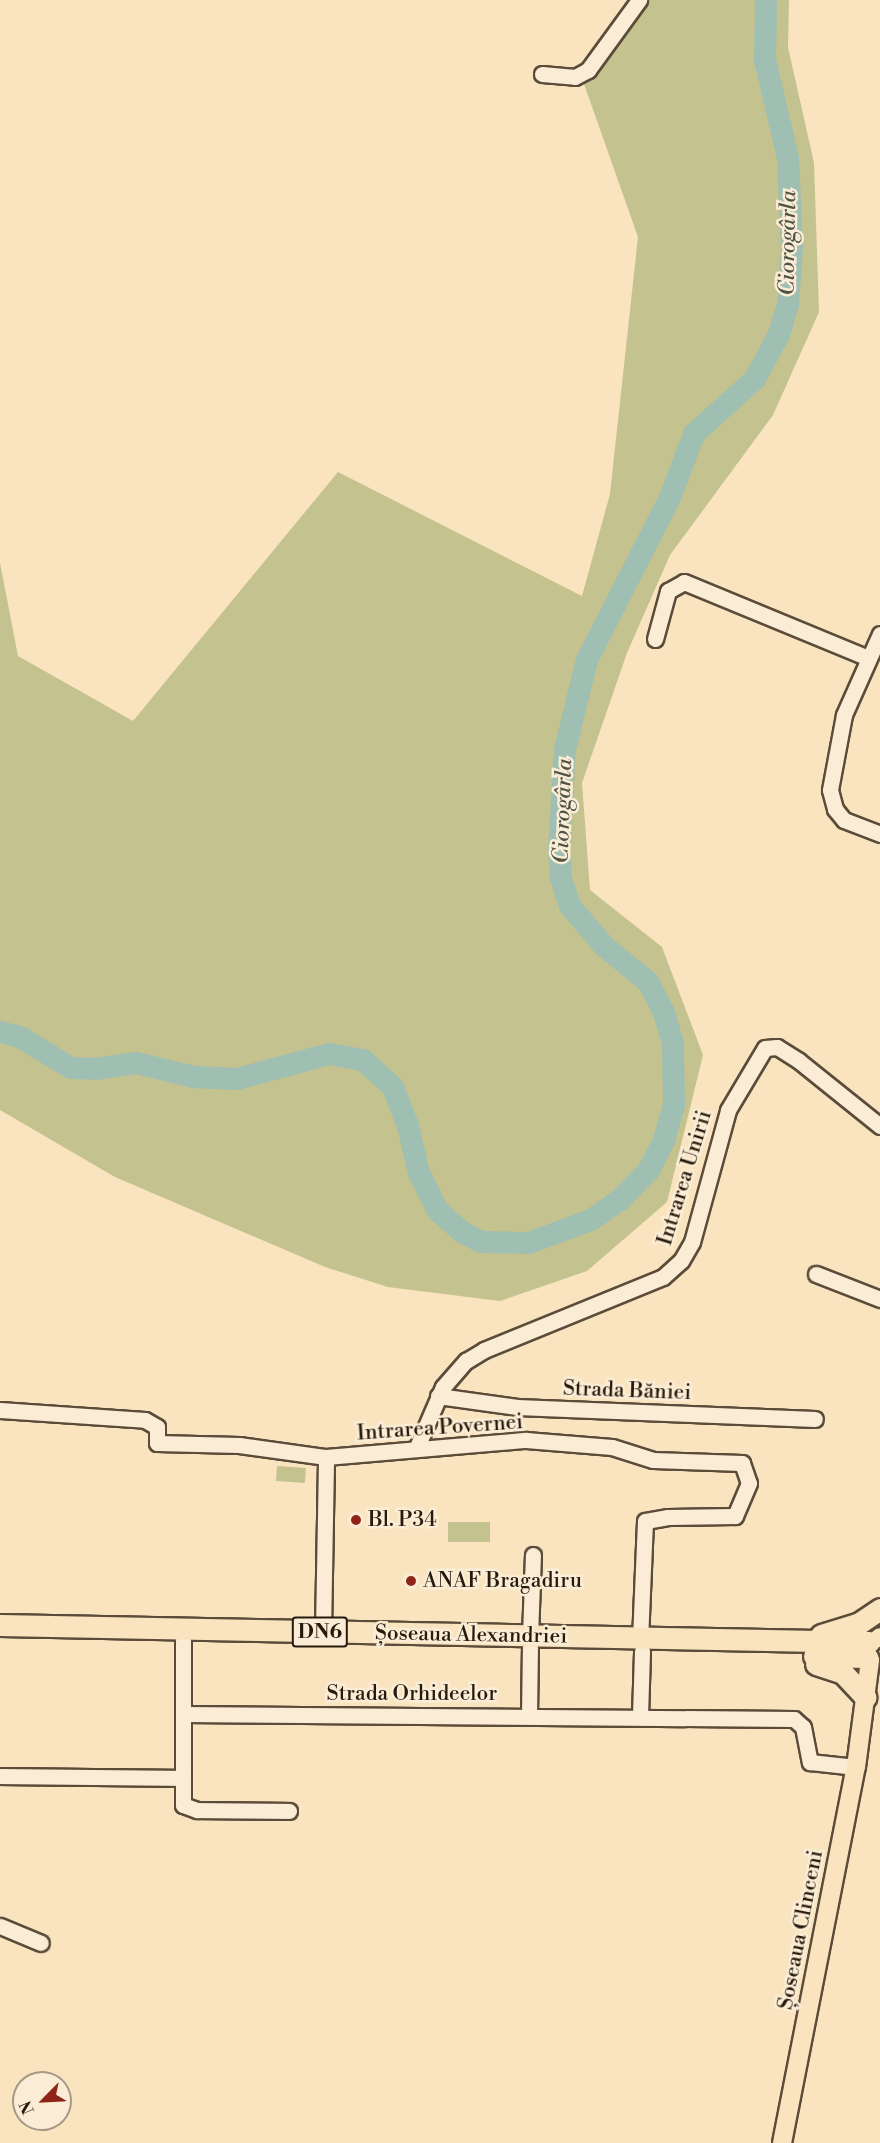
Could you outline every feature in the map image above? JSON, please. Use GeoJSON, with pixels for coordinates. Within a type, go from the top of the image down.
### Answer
{"type":"FeatureCollection","features":[{"type":"Feature","properties":{"kind":"highway"},"geometry":{"type":"LineString","coordinates":[[796,1648],[858,1624],[880,1610]]}},
{"type":"Feature","properties":{"kind":"highway","name":"Șoseaua Alexandriei"},"geometry":{"type":"LineString","coordinates":[[0,1625],[323,1632],[530,1642]]}},
{"type":"Feature","properties":{"kind":"highway","name":"Șoseaua Alexandriei"},"geometry":{"type":"LineString","coordinates":[[0,1637],[183,1641],[530,1642],[876,1651]]}},
{"type":"Feature","properties":{"kind":"highway"},"geometry":{"type":"LineString","coordinates":[[796,1648],[843,1673],[872,1697]]}},
{"type":"Feature","properties":{"kind":"main road","name":"Șoseaua Clinceni"},"geometry":{"type":"LineString","coordinates":[[782,2143],[856,1767],[862,1724],[872,1697],[876,1651]]}},
{"type":"Feature","properties":{"kind":"street"},"geometry":{"type":"LineString","coordinates":[[542,74],[575,77],[588,70],[639,0]]}},
{"type":"Feature","properties":{"kind":"street"},"geometry":{"type":"LineString","coordinates":[[655,639],[668,591],[684,582],[868,658]]}},
{"type":"Feature","properties":{"kind":"street"},"geometry":{"type":"LineString","coordinates":[[880,634],[844,715],[830,790],[835,809],[844,820],[880,834]]}},
{"type":"Feature","properties":{"kind":"street","name":"Intrarea Unirii"},"geometry":{"type":"LineString","coordinates":[[438,1396],[459,1367],[484,1350],[663,1277],[681,1262],[692,1242],[728,1110],[765,1048],[777,1047],[799,1061],[880,1126]]}},
{"type":"Feature","properties":{"kind":"street"},"geometry":{"type":"LineString","coordinates":[[816,1274],[880,1299]]}},
{"type":"Feature","properties":{"kind":"street"},"geometry":{"type":"LineString","coordinates":[[417,1447],[438,1396]]}},
{"type":"Feature","properties":{"kind":"street","name":"Strada Băniei"},"geometry":{"type":"LineString","coordinates":[[438,1396],[517,1407],[815,1419]]}},
{"type":"Feature","properties":{"kind":"street","name":"Intrarea Povernei"},"geometry":{"type":"LineString","coordinates":[[0,1410],[145,1420],[158,1427],[157,1443],[239,1445],[326,1457],[417,1447],[526,1440],[612,1447],[653,1460],[742,1464],[749,1483],[735,1516],[668,1517],[645,1521],[641,1644]]}},
{"type":"Feature","properties":{"kind":"street"},"geometry":{"type":"LineString","coordinates":[[323,1632],[326,1457]]}},
{"type":"Feature","properties":{"kind":"street"},"geometry":{"type":"LineString","coordinates":[[529,1716],[533,1555]]}},
{"type":"Feature","properties":{"kind":"street"},"geometry":{"type":"LineString","coordinates":[[183,1641],[181,1802],[187,1808],[289,1811]]}},
{"type":"Feature","properties":{"kind":"street"},"geometry":{"type":"LineString","coordinates":[[640,1716],[641,1644]]}},
{"type":"Feature","properties":{"kind":"street","name":"Strada Orhideelor"},"geometry":{"type":"LineString","coordinates":[[183,1714],[794,1719],[803,1726],[810,1762],[856,1767]]}},
{"type":"Feature","properties":{"kind":"street"},"geometry":{"type":"LineString","coordinates":[[0,1776],[182,1778]]}},
{"type":"Feature","properties":{"kind":"street"},"geometry":{"type":"LineString","coordinates":[[0,1926],[41,1943]]}},
{"type":"Feature","properties":{"kind":"shaded area"},"geometry":{"type":"Polygon","coordinates":[[[629,0],[789,0],[788,47],[814,163],[819,312],[773,415],[670,555],[627,653],[582,783],[590,890],[662,947],[703,1055],[667,1202],[587,1271],[500,1301],[388,1287],[325,1267],[115,1177],[0,1110],[0,563],[18,656],[133,721],[338,472],[582,596],[610,494],[638,237],[584,84],[629,0]]]}},
{"type":"Feature","properties":{"kind":"shaded area"},"geometry":{"type":"Polygon","coordinates":[[[277,1466],[306,1468],[305,1483],[276,1481],[277,1466]]]}},
{"type":"Feature","properties":{"kind":"shaded area"},"geometry":{"type":"Polygon","coordinates":[[[448,1522],[490,1522],[490,1542],[448,1542],[448,1522]]]}},
{"type":"Feature","properties":{"kind":"waterway","name":"Ciorogârla"},"geometry":{"type":"LineString","coordinates":[[0,1032],[20,1037],[71,1068],[95,1069],[136,1063],[194,1077],[237,1079],[329,1054],[363,1060],[393,1087],[408,1126],[419,1173],[438,1211],[462,1232],[481,1242],[529,1243],[591,1220],[620,1200],[649,1170],[664,1140],[674,1104],[673,1044],[664,1013],[648,982],[604,946],[570,906],[561,879],[559,850],[565,750],[587,660],[670,498],[694,434],[755,379],[779,334],[788,304],[792,249],[788,158],[765,60],[766,0]]}},
{"type":"Feature","properties":{"kind":"place","name":"Bl. P34"},"geometry":{"type":"Point","coordinates":[356,1520]}},
{"type":"Feature","properties":{"kind":"place","name":"ANAF Bragadiru"},"geometry":{"type":"Point","coordinates":[411,1581]}}]}
